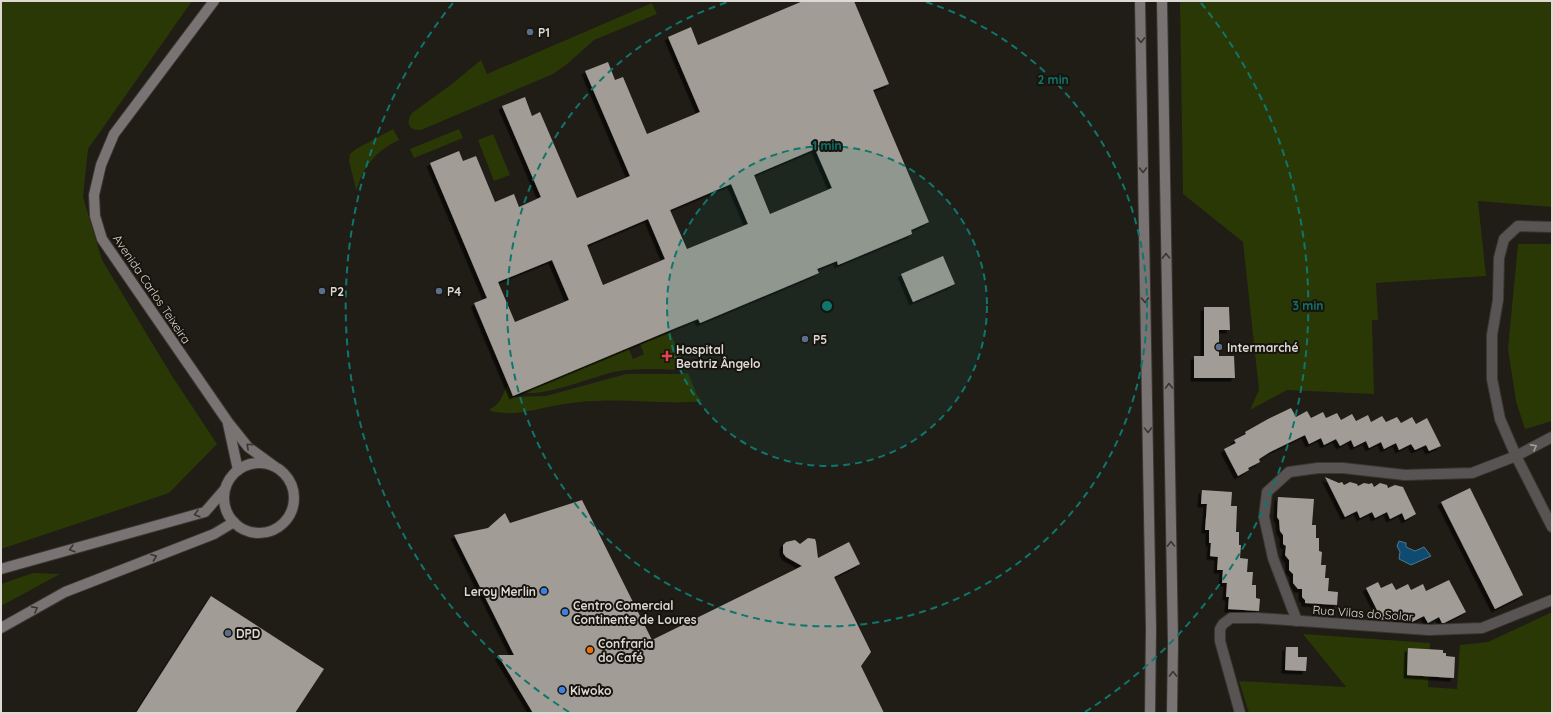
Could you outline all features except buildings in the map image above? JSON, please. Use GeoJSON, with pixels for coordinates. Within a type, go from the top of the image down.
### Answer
{"type":"FeatureCollection","features":[{"type":"Feature","properties":{"kind":"main road","name":"Avenida Carlos Teixeira"},"geometry":{"type":"LineString","coordinates":[[214,1],[114,134],[101,165],[94,195],[95,216],[102,239],[228,422],[248,447],[274,466]]}},
{"type":"Feature","properties":{"kind":"main road"},"geometry":{"type":"LineString","coordinates":[[1140,1],[1151,621],[1150,713]]}},
{"type":"Feature","properties":{"kind":"main road"},"geometry":{"type":"LineString","coordinates":[[1162,1],[1173,643],[1172,713]]}},
{"type":"Feature","properties":{"kind":"main road","name":"Avenida Carlos Teixeira"},"geometry":{"type":"LineString","coordinates":[[228,422],[238,470]]}},
{"type":"Feature","properties":{"kind":"main road"},"geometry":{"type":"LineString","coordinates":[[1,569],[205,512],[225,489],[230,479],[238,470],[249,464],[262,463],[274,466],[282,471],[290,481],[294,492],[294,504],[289,516],[281,525],[272,530],[252,532],[242,528],[234,522],[228,512],[225,501],[225,489]]}},
{"type":"Feature","properties":{"kind":"main road"},"geometry":{"type":"LineString","coordinates":[[1,628],[65,592],[214,534],[234,522]]}},
{"type":"Feature","properties":{"kind":"street"},"geometry":{"type":"LineString","coordinates":[[1552,228],[1518,226],[1504,239],[1499,258],[1498,300],[1492,335],[1492,379],[1500,419],[1516,456],[1552,528]]}},
{"type":"Feature","properties":{"kind":"street","name":"Rua Vilas do Solar"},"geometry":{"type":"LineString","coordinates":[[1552,436],[1516,456],[1472,473],[1447,475],[1405,475],[1344,468],[1318,468],[1289,472],[1267,492],[1264,517],[1273,558],[1297,621],[1429,630],[1482,628],[1552,600]]}},
{"type":"Feature","properties":{"kind":"street"},"geometry":{"type":"LineString","coordinates":[[1240,713],[1234,685],[1220,641],[1220,629],[1226,621],[1237,617],[1297,621]]}},
{"type":"Feature","properties":{"kind":"green space"},"geometry":{"type":"Polygon","coordinates":[[[1,1],[192,1],[88,149],[83,197],[102,260],[172,376],[217,444],[169,493],[1,549],[1,1]]]}},
{"type":"Feature","properties":{"kind":"green space"},"geometry":{"type":"Polygon","coordinates":[[[1180,1],[1552,1],[1552,207],[1478,201],[1486,276],[1376,283],[1378,320],[1372,320],[1374,394],[1287,390],[1250,410],[1259,390],[1243,242],[1183,194],[1180,1]]]}},
{"type":"Feature","properties":{"kind":"green space"},"geometry":{"type":"Polygon","coordinates":[[[652,3],[657,14],[594,40],[566,65],[553,74],[421,130],[411,128],[409,126],[409,120],[412,113],[452,84],[481,60],[487,74],[652,3]]]}},
{"type":"Feature","properties":{"kind":"green space"},"geometry":{"type":"Polygon","coordinates":[[[393,129],[399,140],[384,149],[372,160],[363,173],[356,189],[349,161],[350,154],[356,149],[393,129]]]}},
{"type":"Feature","properties":{"kind":"green space"},"geometry":{"type":"Polygon","coordinates":[[[459,129],[463,138],[414,158],[410,149],[459,129]]]}},
{"type":"Feature","properties":{"kind":"green space"},"geometry":{"type":"Polygon","coordinates":[[[493,134],[510,175],[494,181],[478,140],[493,134]]]}},
{"type":"Feature","properties":{"kind":"green space"},"geometry":{"type":"Polygon","coordinates":[[[1518,244],[1552,244],[1552,421],[1525,429],[1516,401],[1508,349],[1518,244]]]}},
{"type":"Feature","properties":{"kind":"green space"},"geometry":{"type":"Polygon","coordinates":[[[670,332],[685,368],[674,370],[639,369],[618,371],[554,390],[531,393],[524,392],[629,349],[633,359],[644,354],[640,344],[670,332]]]}},
{"type":"Feature","properties":{"kind":"green space"},"geometry":{"type":"Polygon","coordinates":[[[688,373],[697,395],[702,401],[592,401],[564,404],[515,413],[490,411],[490,409],[497,405],[507,386],[513,397],[546,396],[626,374],[688,373]]]}},
{"type":"Feature","properties":{"kind":"green space"},"geometry":{"type":"Polygon","coordinates":[[[33,573],[60,574],[1,606],[1,584],[33,573]]]}},
{"type":"Feature","properties":{"kind":"green space"},"geometry":{"type":"Polygon","coordinates":[[[1552,612],[1552,713],[1249,713],[1239,681],[1346,687],[1303,634],[1430,643],[1428,687],[1457,689],[1460,645],[1488,642],[1552,612]]]}},
{"type":"Feature","properties":{"kind":"water"},"geometry":{"type":"Polygon","coordinates":[[[1399,541],[1406,543],[1406,547],[1415,551],[1424,547],[1431,556],[1411,565],[1399,559],[1400,552],[1397,546],[1399,541]]]}},
{"type":"Feature","properties":{"kind":"place","name":"P1"},"geometry":{"type":"Point","coordinates":[530,32]}},
{"type":"Feature","properties":{"kind":"place","name":"P2"},"geometry":{"type":"Point","coordinates":[322,291]}},
{"type":"Feature","properties":{"kind":"place","name":"P4"},"geometry":{"type":"Point","coordinates":[439,291]}},
{"type":"Feature","properties":{"kind":"place","name":"P5"},"geometry":{"type":"Point","coordinates":[805,339]}},
{"type":"Feature","properties":{"kind":"place","name":"Intermarché"},"geometry":{"type":"Point","coordinates":[1219,347]}},
{"type":"Feature","properties":{"kind":"place","name":"Hospital Beatriz Ângelo"},"geometry":{"type":"Point","coordinates":[667,356]}},
{"type":"Feature","properties":{"kind":"place","name":"Leroy Merlin"},"geometry":{"type":"Point","coordinates":[544,591]}},
{"type":"Feature","properties":{"kind":"place","name":"Centro Comercial Continente de Loures"},"geometry":{"type":"Point","coordinates":[565,612]}},
{"type":"Feature","properties":{"kind":"place","name":"DPD"},"geometry":{"type":"Point","coordinates":[228,633]}},
{"type":"Feature","properties":{"kind":"place","name":"Confraria do Café"},"geometry":{"type":"Point","coordinates":[590,650]}},
{"type":"Feature","properties":{"kind":"place","name":"Kiwoko"},"geometry":{"type":"Point","coordinates":[562,690]}}]}
